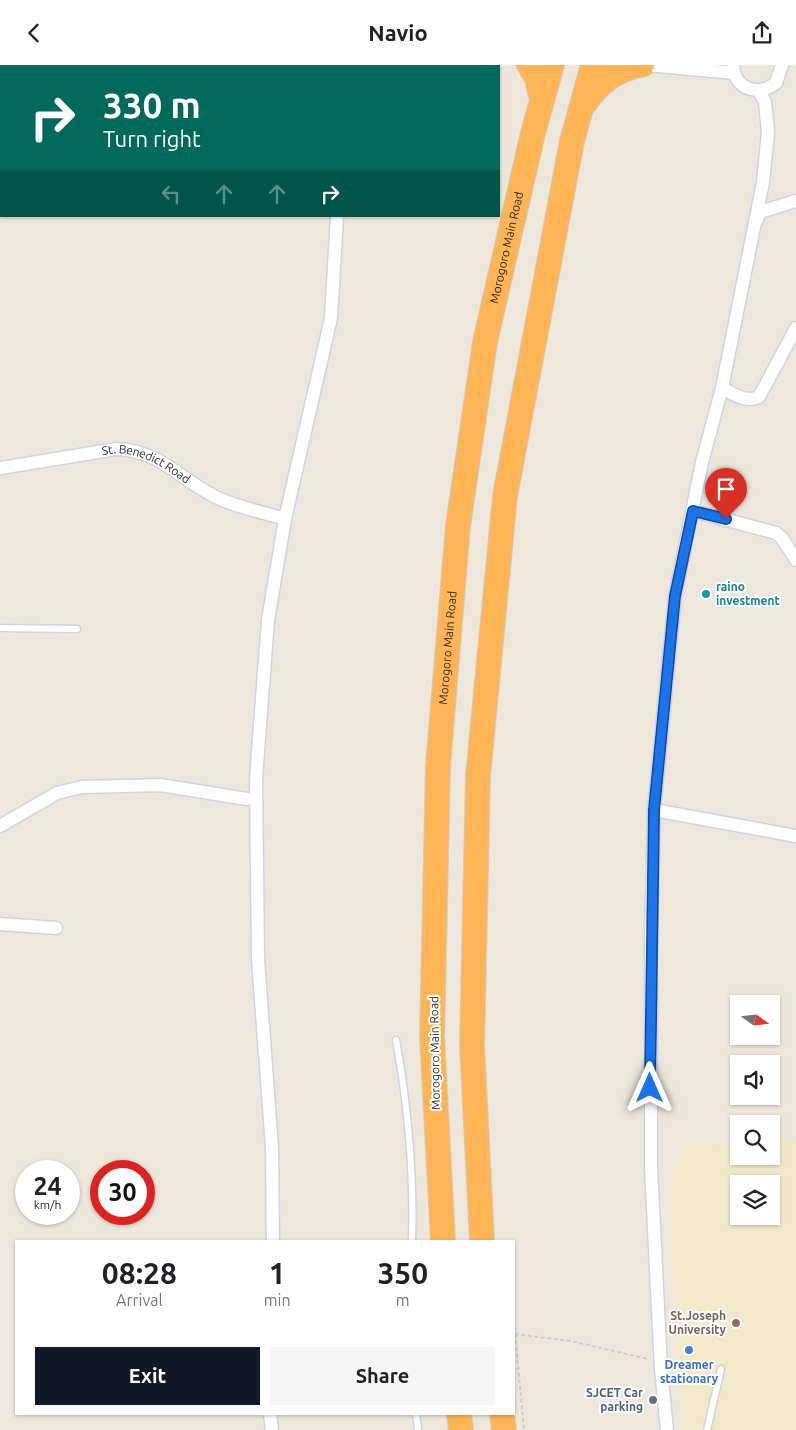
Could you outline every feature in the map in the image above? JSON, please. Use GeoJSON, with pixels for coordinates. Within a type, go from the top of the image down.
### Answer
{"type":"FeatureCollection","features":[{"type":"Feature","properties":{"kind":"highway"},"geometry":{"type":"LineString","coordinates":[[528,65],[537,78],[542,100]]}},
{"type":"Feature","properties":{"kind":"highway","name":"Morogoro Main Road"},"geometry":{"type":"LineString","coordinates":[[443,1240],[432,1037],[438,766],[458,526],[485,342],[552,65]]}},
{"type":"Feature","properties":{"kind":"highway"},"geometry":{"type":"LineString","coordinates":[[482,1240],[472,1045],[478,776],[505,496],[578,112],[593,65]]}},
{"type":"Feature","properties":{"kind":"highway"},"geometry":{"type":"LineString","coordinates":[[578,112],[604,80],[628,67],[642,65]]}},
{"type":"Feature","properties":{"kind":"highway"},"geometry":{"type":"LineString","coordinates":[[459,1415],[461,1430]]}},
{"type":"Feature","properties":{"kind":"highway"},"geometry":{"type":"LineString","coordinates":[[502,1415],[504,1430]]}},
{"type":"Feature","properties":{"kind":"street"},"geometry":{"type":"LineString","coordinates":[[647,65],[734,69],[741,84],[759,91],[765,90],[776,83],[782,65]]}},
{"type":"Feature","properties":{"kind":"street"},"geometry":{"type":"LineString","coordinates":[[667,1430],[660,1361],[650,1167],[651,937],[654,810],[675,596],[702,462],[722,388],[764,182],[768,132],[765,102],[759,91]]}},
{"type":"Feature","properties":{"kind":"street"},"geometry":{"type":"LineString","coordinates":[[757,220],[760,212],[796,201]]}},
{"type":"Feature","properties":{"kind":"street"},"geometry":{"type":"LineString","coordinates":[[273,1240],[272,1148],[258,959],[256,778],[268,620],[284,519],[331,318],[338,217]]}},
{"type":"Feature","properties":{"kind":"street"},"geometry":{"type":"LineString","coordinates":[[722,388],[743,399],[751,400],[758,397],[796,328]]}},
{"type":"Feature","properties":{"kind":"street","name":"St. Benedict Road"},"geometry":{"type":"LineString","coordinates":[[0,467],[116,449],[134,450],[160,459],[201,490],[220,499],[284,519]]}},
{"type":"Feature","properties":{"kind":"street"},"geometry":{"type":"LineString","coordinates":[[693,511],[776,533],[782,537],[796,560]]}},
{"type":"Feature","properties":{"kind":"street"},"geometry":{"type":"LineString","coordinates":[[0,825],[57,793],[82,787],[160,785],[247,799]]}},
{"type":"Feature","properties":{"kind":"street"},"geometry":{"type":"LineString","coordinates":[[654,810],[796,836]]}},
{"type":"Feature","properties":{"kind":"street"},"geometry":{"type":"LineString","coordinates":[[0,924],[56,927]]}},
{"type":"Feature","properties":{"kind":"street"},"geometry":{"type":"LineString","coordinates":[[270,1415],[272,1430]]}},
{"type":"Feature","properties":{"kind":"lane"},"geometry":{"type":"LineString","coordinates":[[0,628],[78,629]]}},
{"type":"Feature","properties":{"kind":"lane"},"geometry":{"type":"LineString","coordinates":[[396,1040],[407,1099],[413,1208],[412,1240]]}},
{"type":"Feature","properties":{"kind":"lane"},"geometry":{"type":"LineString","coordinates":[[707,1430],[721,1369]]}},
{"type":"Feature","properties":{"kind":"lane"},"geometry":{"type":"LineString","coordinates":[[416,1415],[418,1430]]}},
{"type":"Feature","properties":{"kind":"path"},"geometry":{"type":"LineString","coordinates":[[515,1328],[524,1430]]}},
{"type":"Feature","properties":{"kind":"path"},"geometry":{"type":"LineString","coordinates":[[516,1334],[571,1341],[660,1361]]}},
{"type":"Feature","properties":{"kind":"shaded area","name":"St.Joseph University"},"geometry":{"type":"Polygon","coordinates":[[[796,1139],[796,1430],[681,1430],[669,1183],[683,1146],[730,1143],[730,1165],[780,1165],[780,1140],[796,1139]]]}},
{"type":"Feature","properties":{"kind":"place","name":"raino investment"},"geometry":{"type":"Point","coordinates":[706,594]}},
{"type":"Feature","properties":{"kind":"place","name":"St.Joseph University"},"geometry":{"type":"Point","coordinates":[736,1323]}},
{"type":"Feature","properties":{"kind":"place","name":"Dreamer stationary"},"geometry":{"type":"Point","coordinates":[689,1350]}},
{"type":"Feature","properties":{"kind":"place","name":"SJCET Car parking"},"geometry":{"type":"Point","coordinates":[653,1400]}},
{"type":"Feature","properties":{"kind":"route"},"geometry":{"type":"LineString","coordinates":[[650,1088],[654,810],[675,596],[693,511],[726,519]]}}]}
